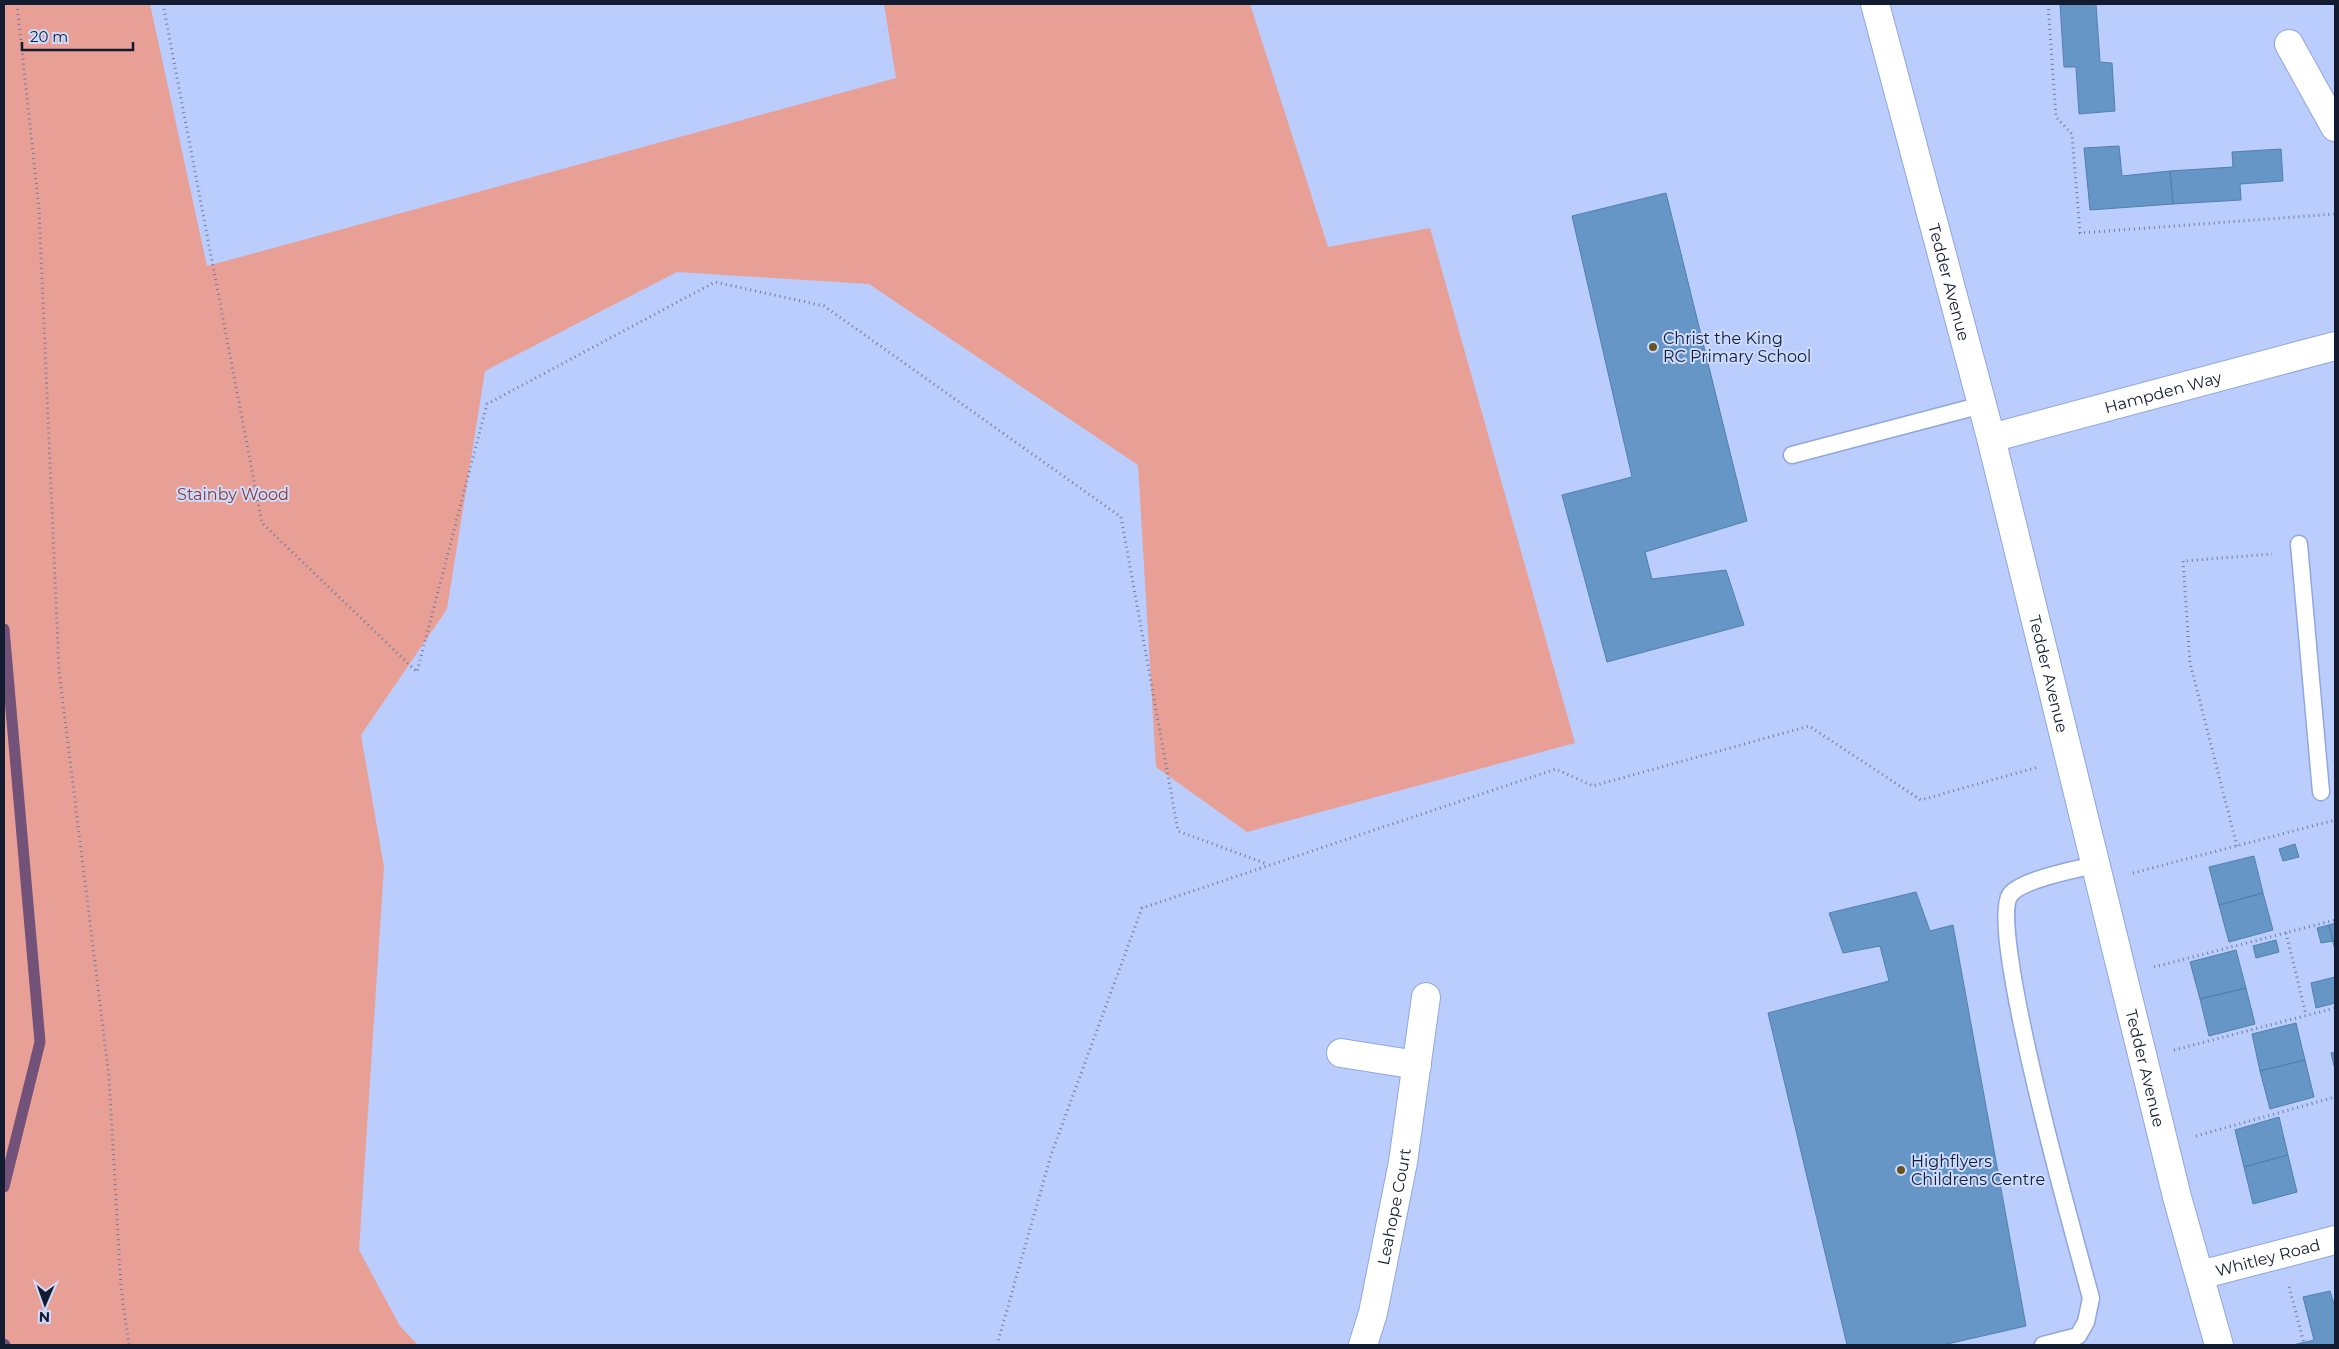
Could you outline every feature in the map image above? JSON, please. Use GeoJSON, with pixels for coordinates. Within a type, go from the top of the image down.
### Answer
{"type":"FeatureCollection","features":[{"type":"Feature","properties":{"kind":"street","name":"Tedder Avenue"},"geometry":{"type":"LineString","coordinates":[[1875,4],[1991,438],[2068,759],[2098,873],[2164,1145],[2219,1345]]}},
{"type":"Feature","properties":{"kind":"street"},"geometry":{"type":"LineString","coordinates":[[2289,44],[2335,127]]}},
{"type":"Feature","properties":{"kind":"street","name":"Hampden Way"},"geometry":{"type":"LineString","coordinates":[[1991,438],[2335,346]]}},
{"type":"Feature","properties":{"kind":"street","name":"Leahope Court"},"geometry":{"type":"LineString","coordinates":[[1363,1345],[1373,1314],[1403,1162],[1426,996]]}},
{"type":"Feature","properties":{"kind":"street"},"geometry":{"type":"LineString","coordinates":[[1341,1053],[1417,1065]]}},
{"type":"Feature","properties":{"kind":"street","name":"Whitley Road"},"geometry":{"type":"LineString","coordinates":[[2200,1275],[2335,1240]]}},
{"type":"Feature","properties":{"kind":"lane"},"geometry":{"type":"LineString","coordinates":[[1792,455],[1982,405]]}},
{"type":"Feature","properties":{"kind":"lane"},"geometry":{"type":"LineString","coordinates":[[2299,544],[2321,792]]}},
{"type":"Feature","properties":{"kind":"lane"},"geometry":{"type":"LineString","coordinates":[[2043,1345],[2078,1336],[2086,1322],[2090,1298],[2035,1085],[2014,983],[2005,909],[2011,894],[2030,882],[2098,873]]}},
{"type":"Feature","properties":{"kind":"path"},"geometry":{"type":"LineString","coordinates":[[17,4],[39,209],[59,671],[109,1077],[121,1288],[129,1345]]}},
{"type":"Feature","properties":{"kind":"path"},"geometry":{"type":"LineString","coordinates":[[163,4],[262,523],[418,672],[487,404],[715,282],[824,306],[1122,517],[1178,831],[1267,864]]}},
{"type":"Feature","properties":{"kind":"path"},"geometry":{"type":"LineString","coordinates":[[2048,4],[2056,118],[2072,134],[2080,233],[2335,214]]}},
{"type":"Feature","properties":{"kind":"path"},"geometry":{"type":"LineString","coordinates":[[2238,846],[2190,663],[2183,561],[2289,553],[2299,544]]}},
{"type":"Feature","properties":{"kind":"path"},"geometry":{"type":"LineString","coordinates":[[997,1345],[1051,1155],[1142,908],[1556,769],[1593,786],[1809,726],[1921,800],[2068,759]]}},
{"type":"Feature","properties":{"kind":"path"},"geometry":{"type":"LineString","coordinates":[[2098,873],[2238,846],[2335,820]]}},
{"type":"Feature","properties":{"kind":"path"},"geometry":{"type":"LineString","coordinates":[[2123,975],[2335,920]]}},
{"type":"Feature","properties":{"kind":"path"},"geometry":{"type":"LineString","coordinates":[[2286,933],[2306,1016]]}},
{"type":"Feature","properties":{"kind":"path"},"geometry":{"type":"LineString","coordinates":[[2143,1058],[2335,1008]]}},
{"type":"Feature","properties":{"kind":"path"},"geometry":{"type":"LineString","coordinates":[[2164,1145],[2335,1097]]}},
{"type":"Feature","properties":{"kind":"path"},"geometry":{"type":"LineString","coordinates":[[2281,1255],[2304,1343]]}},
{"type":"Feature","properties":{"kind":"green space","name":"Stainby Wood"},"geometry":{"type":"Polygon","coordinates":[[[4,4],[150,4],[207,266],[896,78],[884,4],[1250,4],[1328,247],[1430,228],[1575,743],[1247,832],[1156,767],[1138,465],[869,284],[677,272],[485,371],[447,609],[361,735],[384,867],[359,1250],[400,1326],[418,1345],[4,1345],[4,4]]]}},
{"type":"Feature","properties":{"kind":"building"},"geometry":{"type":"Polygon","coordinates":[[[2060,4],[2096,4],[2100,62],[2112,63],[2115,111],[2079,114],[2076,67],[2064,67],[2060,4]]]}},
{"type":"Feature","properties":{"kind":"building"},"geometry":{"type":"Polygon","coordinates":[[[2119,146],[2122,176],[2170,171],[2173,204],[2090,210],[2084,148],[2119,146]]]}},
{"type":"Feature","properties":{"kind":"building"},"geometry":{"type":"Polygon","coordinates":[[[2281,149],[2283,181],[2240,184],[2241,200],[2173,204],[2170,171],[2233,167],[2232,152],[2281,149]]]}},
{"type":"Feature","properties":{"kind":"building","name":"Christ the King RC Primary School"},"geometry":{"type":"Polygon","coordinates":[[[1666,193],[1747,521],[1645,552],[1652,579],[1726,570],[1744,625],[1607,662],[1562,495],[1632,477],[1572,216],[1666,193]]]}},
{"type":"Feature","properties":{"kind":"building"},"geometry":{"type":"Polygon","coordinates":[[[2295,844],[2299,857],[2283,861],[2279,849],[2295,844]]]}},
{"type":"Feature","properties":{"kind":"building"},"geometry":{"type":"Polygon","coordinates":[[[2254,856],[2263,893],[2219,905],[2209,867],[2254,856]]]}},
{"type":"Feature","properties":{"kind":"building","name":"Highflyers Childrens Centre"},"geometry":{"type":"Polygon","coordinates":[[[1916,892],[1930,931],[1953,925],[2026,1326],[1943,1345],[1847,1345],[1768,1013],[1889,981],[1880,946],[1843,953],[1829,913],[1916,892]]]}},
{"type":"Feature","properties":{"kind":"building"},"geometry":{"type":"Polygon","coordinates":[[[2263,893],[2273,930],[2229,942],[2219,905],[2263,893]]]}},
{"type":"Feature","properties":{"kind":"building"},"geometry":{"type":"Polygon","coordinates":[[[2335,923],[2335,950],[2329,925],[2335,923]]]}},
{"type":"Feature","properties":{"kind":"building"},"geometry":{"type":"Polygon","coordinates":[[[2329,925],[2333,941],[2321,943],[2317,928],[2329,925]]]}},
{"type":"Feature","properties":{"kind":"building"},"geometry":{"type":"Polygon","coordinates":[[[2276,940],[2279,952],[2256,958],[2253,946],[2276,940]]]}},
{"type":"Feature","properties":{"kind":"building"},"geometry":{"type":"Polygon","coordinates":[[[2236,950],[2246,988],[2200,999],[2190,962],[2236,950]]]}},
{"type":"Feature","properties":{"kind":"building"},"geometry":{"type":"Polygon","coordinates":[[[2335,977],[2335,1003],[2316,1008],[2311,983],[2335,977]]]}},
{"type":"Feature","properties":{"kind":"building"},"geometry":{"type":"Polygon","coordinates":[[[2246,988],[2255,1024],[2209,1036],[2200,999],[2246,988]]]}},
{"type":"Feature","properties":{"kind":"building"},"geometry":{"type":"Polygon","coordinates":[[[2296,1023],[2305,1060],[2260,1071],[2252,1034],[2296,1023]]]}},
{"type":"Feature","properties":{"kind":"building"},"geometry":{"type":"Polygon","coordinates":[[[2335,1052],[2335,1065],[2334,1066],[2331,1053],[2335,1052]]]}},
{"type":"Feature","properties":{"kind":"building"},"geometry":{"type":"Polygon","coordinates":[[[2305,1060],[2314,1097],[2270,1109],[2260,1071],[2305,1060]]]}},
{"type":"Feature","properties":{"kind":"building"},"geometry":{"type":"Polygon","coordinates":[[[2279,1117],[2288,1155],[2244,1167],[2235,1130],[2279,1117]]]}},
{"type":"Feature","properties":{"kind":"building"},"geometry":{"type":"Polygon","coordinates":[[[2288,1155],[2297,1192],[2253,1204],[2244,1167],[2288,1155]]]}},
{"type":"Feature","properties":{"kind":"building"},"geometry":{"type":"Polygon","coordinates":[[[2330,1291],[2335,1307],[2335,1345],[2293,1345],[2314,1340],[2303,1297],[2330,1291]]]}},
{"type":"Feature","properties":{"kind":"waterway"},"geometry":{"type":"LineString","coordinates":[[4,629],[40,1042],[4,1187]]}},
{"type":"Feature","properties":{"kind":"place","name":"Christ the King RC Primary School"},"geometry":{"type":"Point","coordinates":[1653,347]}},
{"type":"Feature","properties":{"kind":"place","name":"Highflyers Childrens Centre"},"geometry":{"type":"Point","coordinates":[1901,1170]}}]}
